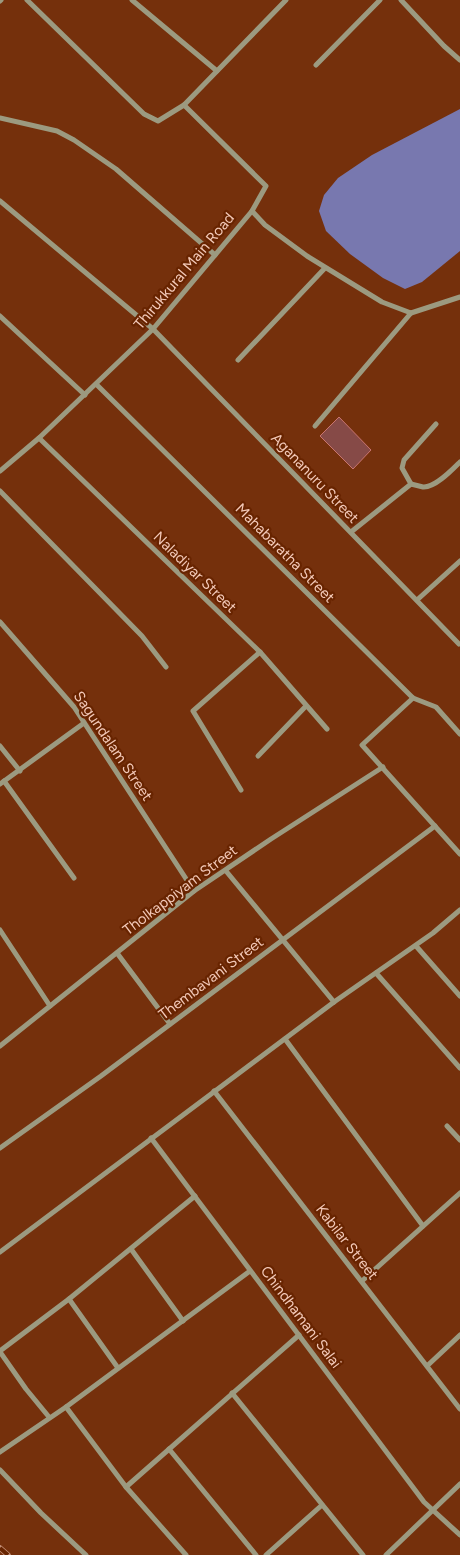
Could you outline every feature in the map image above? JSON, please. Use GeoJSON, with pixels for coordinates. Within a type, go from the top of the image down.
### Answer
{"type":"FeatureCollection","features":[{"type":"Feature","properties":{"kind":"street"},"geometry":{"type":"LineString","coordinates":[[27,0],[144,114],[158,121],[184,105],[286,0]]}},
{"type":"Feature","properties":{"kind":"street"},"geometry":{"type":"LineString","coordinates":[[132,0],[217,70]]}},
{"type":"Feature","properties":{"kind":"street"},"geometry":{"type":"LineString","coordinates":[[316,65],[380,0]]}},
{"type":"Feature","properties":{"kind":"street"},"geometry":{"type":"LineString","coordinates":[[401,0],[444,46],[460,60]]}},
{"type":"Feature","properties":{"kind":"street"},"geometry":{"type":"LineString","coordinates":[[184,105],[266,186],[252,211]]}},
{"type":"Feature","properties":{"kind":"street"},"geometry":{"type":"LineString","coordinates":[[0,118],[57,131],[74,140],[116,169],[215,255]]}},
{"type":"Feature","properties":{"kind":"street","name":"Agananuru Street"},"geometry":{"type":"LineString","coordinates":[[0,201],[154,329],[460,644]]}},
{"type":"Feature","properties":{"kind":"street","name":"Thirukkural Main Road"},"geometry":{"type":"LineString","coordinates":[[0,471],[39,438],[154,329],[252,211],[266,225],[325,268],[382,302],[411,313]]}},
{"type":"Feature","properties":{"kind":"street"},"geometry":{"type":"LineString","coordinates":[[238,360],[325,268]]}},
{"type":"Feature","properties":{"kind":"street"},"geometry":{"type":"LineString","coordinates":[[315,426],[411,313],[460,297]]}},
{"type":"Feature","properties":{"kind":"street"},"geometry":{"type":"LineString","coordinates":[[0,316],[85,395]]}},
{"type":"Feature","properties":{"kind":"street","name":"Mahabaratha Street"},"geometry":{"type":"LineString","coordinates":[[96,384],[413,698],[436,707],[460,734]]}},
{"type":"Feature","properties":{"kind":"street"},"geometry":{"type":"LineString","coordinates":[[436,424],[404,460],[402,468],[411,484],[425,487],[430,486],[450,472],[460,462]]}},
{"type":"Feature","properties":{"kind":"street","name":"Naladiyar Street"},"geometry":{"type":"LineString","coordinates":[[39,438],[260,652],[327,729]]}},
{"type":"Feature","properties":{"kind":"street"},"geometry":{"type":"LineString","coordinates":[[351,532],[411,484]]}},
{"type":"Feature","properties":{"kind":"street"},"geometry":{"type":"LineString","coordinates":[[0,491],[142,636],[166,667]]}},
{"type":"Feature","properties":{"kind":"street"},"geometry":{"type":"LineString","coordinates":[[417,600],[460,561]]}},
{"type":"Feature","properties":{"kind":"street","name":"Sagundalam Street"},"geometry":{"type":"LineString","coordinates":[[0,622],[74,706],[194,891]]}},
{"type":"Feature","properties":{"kind":"street"},"geometry":{"type":"LineString","coordinates":[[241,790],[193,711],[260,652]]}},
{"type":"Feature","properties":{"kind":"street"},"geometry":{"type":"LineString","coordinates":[[413,698],[362,745],[460,854]]}},
{"type":"Feature","properties":{"kind":"street"},"geometry":{"type":"LineString","coordinates":[[258,756],[306,706]]}},
{"type":"Feature","properties":{"kind":"street"},"geometry":{"type":"LineString","coordinates":[[74,878],[2,782],[20,771],[84,722]]}},
{"type":"Feature","properties":{"kind":"street"},"geometry":{"type":"LineString","coordinates":[[0,746],[20,771]]}},
{"type":"Feature","properties":{"kind":"street","name":"Tholkappiyam Street"},"geometry":{"type":"LineString","coordinates":[[0,1046],[194,891],[383,767]]}},
{"type":"Feature","properties":{"kind":"street","name":"Thembavani Street"},"geometry":{"type":"LineString","coordinates":[[0,1148],[435,826]]}},
{"type":"Feature","properties":{"kind":"street"},"geometry":{"type":"LineString","coordinates":[[226,871],[334,1002]]}},
{"type":"Feature","properties":{"kind":"street"},"geometry":{"type":"LineString","coordinates":[[0,1252],[334,1002],[416,946],[460,910]]}},
{"type":"Feature","properties":{"kind":"street"},"geometry":{"type":"LineString","coordinates":[[0,930],[50,1006]]}},
{"type":"Feature","properties":{"kind":"street"},"geometry":{"type":"LineString","coordinates":[[416,946],[460,996]]}},
{"type":"Feature","properties":{"kind":"street"},"geometry":{"type":"LineString","coordinates":[[117,953],[170,1024]]}},
{"type":"Feature","properties":{"kind":"street"},"geometry":{"type":"LineString","coordinates":[[376,973],[460,1068]]}},
{"type":"Feature","properties":{"kind":"street"},"geometry":{"type":"LineString","coordinates":[[285,1039],[423,1226]]}},
{"type":"Feature","properties":{"kind":"street","name":"Kabilar Street"},"geometry":{"type":"LineString","coordinates":[[214,1091],[460,1409]]}},
{"type":"Feature","properties":{"kind":"street"},"geometry":{"type":"LineString","coordinates":[[448,1126],[460,1140]]}},
{"type":"Feature","properties":{"kind":"street","name":"Chindhamani Salai"},"geometry":{"type":"LineString","coordinates":[[151,1138],[424,1502],[460,1535]]}},
{"type":"Feature","properties":{"kind":"street"},"geometry":{"type":"LineString","coordinates":[[362,1281],[460,1193]]}},
{"type":"Feature","properties":{"kind":"street"},"geometry":{"type":"LineString","coordinates":[[50,1417],[26,1389],[0,1351],[131,1249],[195,1196]]}},
{"type":"Feature","properties":{"kind":"street"},"geometry":{"type":"LineString","coordinates":[[131,1249],[183,1321]]}},
{"type":"Feature","properties":{"kind":"street"},"geometry":{"type":"LineString","coordinates":[[0,1452],[66,1407],[250,1271]]}},
{"type":"Feature","properties":{"kind":"street"},"geometry":{"type":"LineString","coordinates":[[68,1299],[118,1368]]}},
{"type":"Feature","properties":{"kind":"street"},"geometry":{"type":"LineString","coordinates":[[126,1487],[299,1335]]}},
{"type":"Feature","properties":{"kind":"street"},"geometry":{"type":"LineString","coordinates":[[427,1366],[460,1335]]}},
{"type":"Feature","properties":{"kind":"street"},"geometry":{"type":"LineString","coordinates":[[232,1393],[362,1555]]}},
{"type":"Feature","properties":{"kind":"street"},"geometry":{"type":"LineString","coordinates":[[66,1407],[126,1487],[186,1555]]}},
{"type":"Feature","properties":{"kind":"street"},"geometry":{"type":"LineString","coordinates":[[169,1449],[256,1555]]}},
{"type":"Feature","properties":{"kind":"street"},"geometry":{"type":"LineString","coordinates":[[0,1470],[41,1513],[86,1555]]}},
{"type":"Feature","properties":{"kind":"street"},"geometry":{"type":"LineString","coordinates":[[386,1555],[460,1484]]}},
{"type":"Feature","properties":{"kind":"street"},"geometry":{"type":"LineString","coordinates":[[266,1555],[322,1505]]}},
{"type":"Feature","properties":{"kind":"water"},"geometry":{"type":"Polygon","coordinates":[[[460,109],[460,251],[422,282],[405,289],[383,278],[350,254],[326,231],[319,211],[324,195],[338,178],[372,155],[460,109]]]}},
{"type":"Feature","properties":{"kind":"building"},"geometry":{"type":"Polygon","coordinates":[[[339,417],[371,450],[353,469],[320,436],[339,417]]]}},
{"type":"Feature","properties":{"kind":"railway"},"geometry":{"type":"LineString","coordinates":[[0,1548],[8,1555]]}}]}
